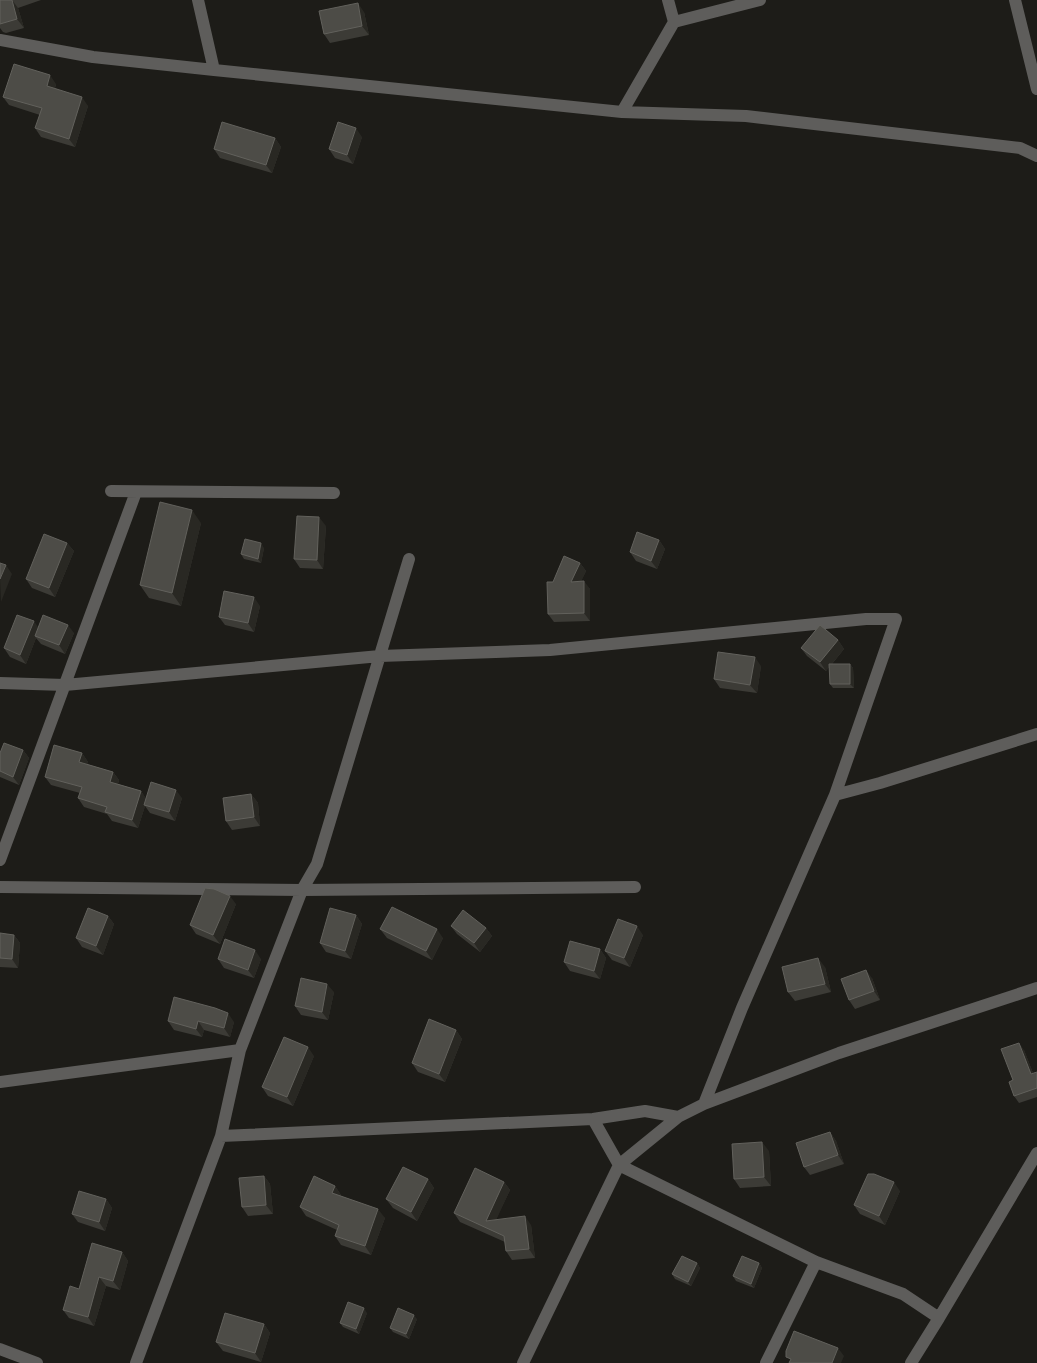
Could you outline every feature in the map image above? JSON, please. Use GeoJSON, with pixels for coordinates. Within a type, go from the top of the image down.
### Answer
{"type":"FeatureCollection","features":[{"type":"Feature","properties":{"kind":"street"},"geometry":{"type":"LineString","coordinates":[[198,0],[214,70]]}},
{"type":"Feature","properties":{"kind":"street"},"geometry":{"type":"LineString","coordinates":[[622,112],[674,22],[668,0]]}},
{"type":"Feature","properties":{"kind":"street"},"geometry":{"type":"LineString","coordinates":[[674,22],[760,0]]}},
{"type":"Feature","properties":{"kind":"street"},"geometry":{"type":"LineString","coordinates":[[1015,0],[1037,89]]}},
{"type":"Feature","properties":{"kind":"street"},"geometry":{"type":"LineString","coordinates":[[0,40],[93,57],[622,112],[746,116],[1020,148],[1037,156]]}},
{"type":"Feature","properties":{"kind":"street"},"geometry":{"type":"LineString","coordinates":[[111,491],[334,493]]}},
{"type":"Feature","properties":{"kind":"street"},"geometry":{"type":"LineString","coordinates":[[0,860],[136,492]]}},
{"type":"Feature","properties":{"kind":"street"},"geometry":{"type":"LineString","coordinates":[[136,1363],[221,1136],[240,1050],[302,890],[317,864],[409,559]]}},
{"type":"Feature","properties":{"kind":"street"},"geometry":{"type":"LineString","coordinates":[[0,683],[65,685],[380,656],[550,650],[866,619],[896,619],[835,795],[742,1008],[704,1104]]}},
{"type":"Feature","properties":{"kind":"street"},"geometry":{"type":"LineString","coordinates":[[835,795],[880,783],[1037,734]]}},
{"type":"Feature","properties":{"kind":"street"},"geometry":{"type":"LineString","coordinates":[[0,887],[302,890],[635,887]]}},
{"type":"Feature","properties":{"kind":"street"},"geometry":{"type":"LineString","coordinates":[[523,1363],[619,1165],[678,1117],[704,1104],[839,1053],[1037,988]]}},
{"type":"Feature","properties":{"kind":"street"},"geometry":{"type":"LineString","coordinates":[[0,1082],[240,1050]]}},
{"type":"Feature","properties":{"kind":"street"},"geometry":{"type":"LineString","coordinates":[[221,1136],[593,1119],[644,1111],[678,1117]]}},
{"type":"Feature","properties":{"kind":"street"},"geometry":{"type":"LineString","coordinates":[[593,1119],[619,1165],[816,1262],[902,1294],[938,1318]]}},
{"type":"Feature","properties":{"kind":"street"},"geometry":{"type":"LineString","coordinates":[[911,1363],[1037,1153]]}},
{"type":"Feature","properties":{"kind":"street"},"geometry":{"type":"LineString","coordinates":[[766,1363],[816,1262]]}},
{"type":"Feature","properties":{"kind":"street"},"geometry":{"type":"LineString","coordinates":[[0,1349],[37,1363]]}},
{"type":"Feature","properties":{"kind":"building"},"geometry":{"type":"Polygon","coordinates":[[[0,0],[12,0],[17,19],[0,24],[0,0]]]}},
{"type":"Feature","properties":{"kind":"building"},"geometry":{"type":"Polygon","coordinates":[[[358,3],[362,26],[324,34],[319,11],[358,3]]]}},
{"type":"Feature","properties":{"kind":"building"},"geometry":{"type":"Polygon","coordinates":[[[14,64],[50,75],[47,86],[82,97],[69,139],[35,128],[42,108],[3,97],[14,64]]]}},
{"type":"Feature","properties":{"kind":"building"},"geometry":{"type":"Polygon","coordinates":[[[222,122],[275,138],[266,165],[214,149],[222,122]]]}},
{"type":"Feature","properties":{"kind":"building"},"geometry":{"type":"Polygon","coordinates":[[[338,122],[356,128],[347,155],[329,149],[338,122]]]}},
{"type":"Feature","properties":{"kind":"building"},"geometry":{"type":"Polygon","coordinates":[[[160,502],[192,510],[172,593],[140,585],[160,502]]]}},
{"type":"Feature","properties":{"kind":"building"},"geometry":{"type":"Polygon","coordinates":[[[297,516],[319,517],[317,560],[294,559],[297,516]]]}},
{"type":"Feature","properties":{"kind":"building"},"geometry":{"type":"Polygon","coordinates":[[[637,532],[659,540],[651,561],[630,552],[637,532]]]}},
{"type":"Feature","properties":{"kind":"building"},"geometry":{"type":"Polygon","coordinates":[[[44,534],[67,543],[49,588],[26,579],[44,534]]]}},
{"type":"Feature","properties":{"kind":"building"},"geometry":{"type":"Polygon","coordinates":[[[245,539],[261,543],[258,559],[241,554],[245,539]]]}},
{"type":"Feature","properties":{"kind":"building"},"geometry":{"type":"Polygon","coordinates":[[[564,556],[580,563],[571,582],[584,581],[584,613],[548,614],[547,582],[553,582],[564,556]]]}},
{"type":"Feature","properties":{"kind":"building"},"geometry":{"type":"Polygon","coordinates":[[[0,563],[6,565],[0,579],[0,563]]]}},
{"type":"Feature","properties":{"kind":"building"},"geometry":{"type":"Polygon","coordinates":[[[224,591],[254,597],[248,623],[219,617],[224,591]]]}},
{"type":"Feature","properties":{"kind":"building"},"geometry":{"type":"Polygon","coordinates":[[[17,615],[34,621],[20,655],[4,648],[17,615]]]}},
{"type":"Feature","properties":{"kind":"building"},"geometry":{"type":"Polygon","coordinates":[[[43,615],[68,625],[59,645],[35,636],[43,615]]]}},
{"type":"Feature","properties":{"kind":"building"},"geometry":{"type":"Polygon","coordinates":[[[820,625],[838,640],[820,662],[801,648],[820,625]]]}},
{"type":"Feature","properties":{"kind":"building"},"geometry":{"type":"Polygon","coordinates":[[[718,652],[755,657],[750,685],[714,679],[718,652]]]}},
{"type":"Feature","properties":{"kind":"building"},"geometry":{"type":"Polygon","coordinates":[[[829,664],[850,664],[850,684],[830,684],[829,664]]]}},
{"type":"Feature","properties":{"kind":"building"},"geometry":{"type":"Polygon","coordinates":[[[4,743],[23,750],[13,777],[0,771],[0,753],[4,743]]]}},
{"type":"Feature","properties":{"kind":"building"},"geometry":{"type":"Polygon","coordinates":[[[54,745],[82,753],[79,762],[113,772],[110,782],[141,791],[132,820],[105,812],[107,807],[78,798],[82,787],[45,777],[54,745]]]}},
{"type":"Feature","properties":{"kind":"building"},"geometry":{"type":"Polygon","coordinates":[[[151,782],[176,790],[169,812],[144,805],[151,782]]]}},
{"type":"Feature","properties":{"kind":"building"},"geometry":{"type":"Polygon","coordinates":[[[251,794],[254,817],[226,821],[223,798],[251,794]]]}},
{"type":"Feature","properties":{"kind":"building"},"geometry":{"type":"Polygon","coordinates":[[[205,888],[214,889],[230,896],[213,935],[190,925],[205,888]]]}},
{"type":"Feature","properties":{"kind":"building"},"geometry":{"type":"Polygon","coordinates":[[[392,907],[437,929],[426,951],[380,929],[392,907]]]}},
{"type":"Feature","properties":{"kind":"building"},"geometry":{"type":"Polygon","coordinates":[[[88,908],[108,916],[96,946],[76,938],[88,908]]]}},
{"type":"Feature","properties":{"kind":"building"},"geometry":{"type":"Polygon","coordinates":[[[330,908],[356,915],[345,951],[320,943],[330,908]]]}},
{"type":"Feature","properties":{"kind":"building"},"geometry":{"type":"Polygon","coordinates":[[[463,910],[486,928],[474,943],[451,926],[463,910]]]}},
{"type":"Feature","properties":{"kind":"building"},"geometry":{"type":"Polygon","coordinates":[[[618,919],[637,926],[624,958],[605,951],[618,919]]]}},
{"type":"Feature","properties":{"kind":"building"},"geometry":{"type":"Polygon","coordinates":[[[0,933],[14,935],[12,959],[0,958],[0,933]]]}},
{"type":"Feature","properties":{"kind":"building"},"geometry":{"type":"Polygon","coordinates":[[[225,939],[255,950],[248,970],[218,959],[225,939]]]}},
{"type":"Feature","properties":{"kind":"building"},"geometry":{"type":"Polygon","coordinates":[[[570,941],[600,949],[594,971],[564,962],[570,941]]]}},
{"type":"Feature","properties":{"kind":"building"},"geometry":{"type":"Polygon","coordinates":[[[818,958],[825,984],[788,992],[782,967],[818,958]]]}},
{"type":"Feature","properties":{"kind":"building"},"geometry":{"type":"Polygon","coordinates":[[[866,970],[874,991],[849,1000],[841,979],[866,970]]]}},
{"type":"Feature","properties":{"kind":"building"},"geometry":{"type":"Polygon","coordinates":[[[301,978],[327,984],[322,1012],[295,1006],[301,978]]]}},
{"type":"Feature","properties":{"kind":"building"},"geometry":{"type":"Polygon","coordinates":[[[174,997],[228,1013],[224,1028],[198,1021],[196,1029],[168,1021],[174,997]]]}},
{"type":"Feature","properties":{"kind":"building"},"geometry":{"type":"Polygon","coordinates":[[[429,1019],[456,1030],[439,1074],[412,1063],[429,1019]]]}},
{"type":"Feature","properties":{"kind":"building"},"geometry":{"type":"Polygon","coordinates":[[[284,1037],[308,1047],[287,1097],[262,1087],[284,1037]]]}},
{"type":"Feature","properties":{"kind":"building"},"geometry":{"type":"Polygon","coordinates":[[[1019,1043],[1031,1074],[1037,1072],[1037,1088],[1014,1096],[1009,1082],[1013,1080],[1001,1049],[1019,1043]]]}},
{"type":"Feature","properties":{"kind":"building"},"geometry":{"type":"Polygon","coordinates":[[[830,1132],[838,1155],[804,1167],[796,1143],[830,1132]]]}},
{"type":"Feature","properties":{"kind":"building"},"geometry":{"type":"Polygon","coordinates":[[[762,1142],[764,1177],[734,1179],[732,1144],[762,1142]]]}},
{"type":"Feature","properties":{"kind":"building"},"geometry":{"type":"Polygon","coordinates":[[[403,1167],[428,1179],[411,1212],[386,1199],[403,1167]]]}},
{"type":"Feature","properties":{"kind":"building"},"geometry":{"type":"Polygon","coordinates":[[[475,1168],[504,1182],[486,1221],[525,1216],[529,1249],[506,1251],[504,1236],[454,1213],[475,1168]]]}},
{"type":"Feature","properties":{"kind":"building"},"geometry":{"type":"Polygon","coordinates":[[[868,1174],[874,1174],[894,1182],[879,1216],[854,1205],[868,1174]]]}},
{"type":"Feature","properties":{"kind":"building"},"geometry":{"type":"Polygon","coordinates":[[[264,1176],[266,1205],[242,1207],[239,1178],[264,1176]]]}},
{"type":"Feature","properties":{"kind":"building"},"geometry":{"type":"Polygon","coordinates":[[[314,1176],[335,1186],[332,1193],[378,1209],[365,1246],[335,1236],[339,1225],[300,1207],[314,1176]]]}},
{"type":"Feature","properties":{"kind":"building"},"geometry":{"type":"Polygon","coordinates":[[[79,1191],[106,1199],[99,1222],[72,1214],[79,1191]]]}},
{"type":"Feature","properties":{"kind":"building"},"geometry":{"type":"Polygon","coordinates":[[[92,1243],[122,1252],[113,1281],[99,1277],[88,1317],[63,1310],[70,1286],[79,1289],[92,1243]]]}},
{"type":"Feature","properties":{"kind":"building"},"geometry":{"type":"Polygon","coordinates":[[[682,1256],[697,1263],[688,1282],[672,1274],[682,1256]]]}},
{"type":"Feature","properties":{"kind":"building"},"geometry":{"type":"Polygon","coordinates":[[[742,1256],[759,1263],[751,1284],[733,1276],[742,1256]]]}},
{"type":"Feature","properties":{"kind":"building"},"geometry":{"type":"Polygon","coordinates":[[[348,1302],[364,1308],[356,1329],[340,1323],[348,1302]]]}},
{"type":"Feature","properties":{"kind":"building"},"geometry":{"type":"Polygon","coordinates":[[[398,1308],[414,1315],[406,1334],[390,1328],[398,1308]]]}},
{"type":"Feature","properties":{"kind":"building"},"geometry":{"type":"Polygon","coordinates":[[[225,1313],[264,1324],[255,1353],[216,1342],[225,1313]]]}},
{"type":"Feature","properties":{"kind":"building"},"geometry":{"type":"Polygon","coordinates":[[[794,1331],[838,1348],[832,1363],[789,1363],[791,1359],[786,1357],[786,1351],[794,1331]]]}}]}
